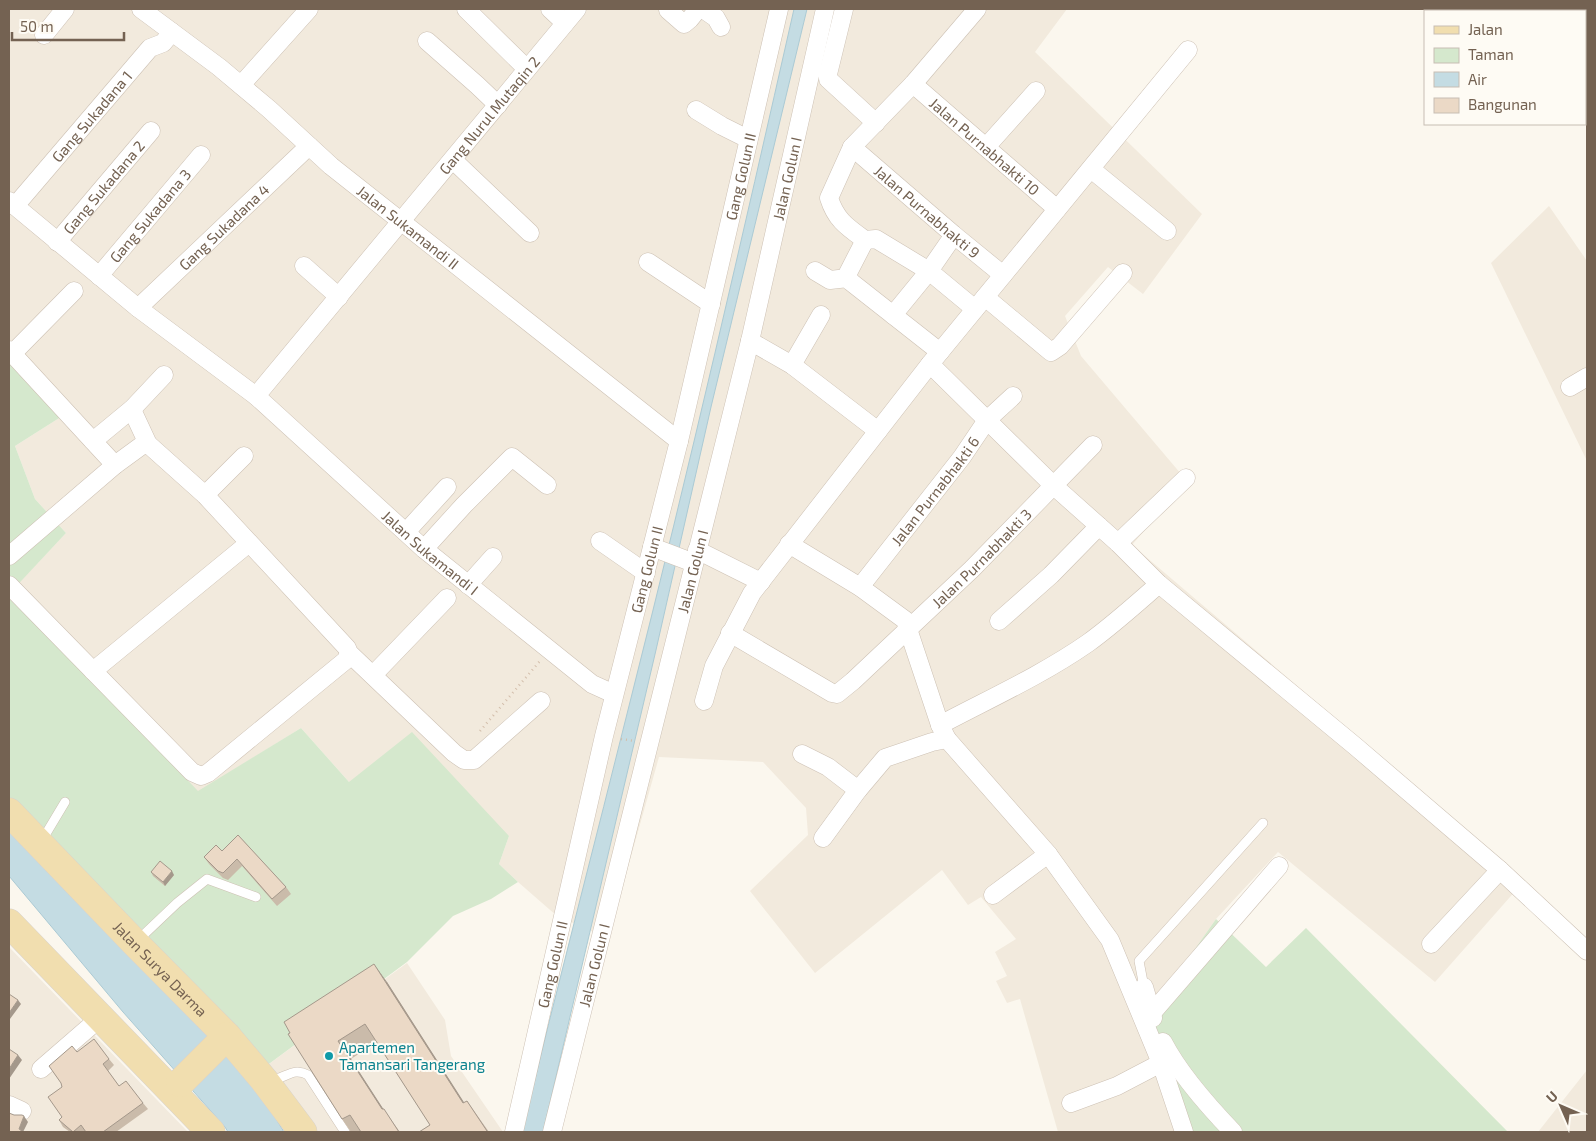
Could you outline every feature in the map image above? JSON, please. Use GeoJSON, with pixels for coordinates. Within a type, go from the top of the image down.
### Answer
{"type":"FeatureCollection","features":[{"type":"Feature","properties":{"kind":"main road","name":"Jalan Surya Darma"},"geometry":{"type":"LineString","coordinates":[[9,812],[264,1080],[303,1132]]}},
{"type":"Feature","properties":{"kind":"main road"},"geometry":{"type":"LineString","coordinates":[[9,923],[205,1127]]}},
{"type":"Feature","properties":{"kind":"main road"},"geometry":{"type":"LineString","coordinates":[[182,1082],[224,1040]]}},
{"type":"Feature","properties":{"kind":"main road"},"geometry":{"type":"LineString","coordinates":[[146,1065],[170,1080],[182,1082]]}},
{"type":"Feature","properties":{"kind":"main road"},"geometry":{"type":"LineString","coordinates":[[182,1082],[184,1096],[205,1127]]}},
{"type":"Feature","properties":{"kind":"street"},"geometry":{"type":"LineString","coordinates":[[44,35],[65,9]]}},
{"type":"Feature","properties":{"kind":"street","name":"Jalan Sukamandi II"},"geometry":{"type":"LineString","coordinates":[[141,9],[241,85],[330,166],[679,440]]}},
{"type":"Feature","properties":{"kind":"street"},"geometry":{"type":"LineString","coordinates":[[241,85],[309,9]]}},
{"type":"Feature","properties":{"kind":"street"},"geometry":{"type":"LineString","coordinates":[[466,9],[527,70]]}},
{"type":"Feature","properties":{"kind":"street"},"geometry":{"type":"LineString","coordinates":[[550,9],[565,23]]}},
{"type":"Feature","properties":{"kind":"street","name":"Gang Nurul Mutaqin 2"},"geometry":{"type":"LineString","coordinates":[[256,396],[577,9]]}},
{"type":"Feature","properties":{"kind":"street"},"geometry":{"type":"LineString","coordinates":[[668,10],[684,24],[690,20],[698,9]]}},
{"type":"Feature","properties":{"kind":"street"},"geometry":{"type":"LineString","coordinates":[[704,9],[716,18],[721,27]]}},
{"type":"Feature","properties":{"kind":"street","name":"Gang Golun II"},"geometry":{"type":"LineString","coordinates":[[514,1132],[614,694],[646,573],[656,548],[679,440],[779,9]]}},
{"type":"Feature","properties":{"kind":"street","name":"Jalan Golun I"},"geometry":{"type":"LineString","coordinates":[[552,1132],[690,557],[750,341],[825,9]]}},
{"type":"Feature","properties":{"kind":"street"},"geometry":{"type":"LineString","coordinates":[[844,9],[828,80],[876,123]]}},
{"type":"Feature","properties":{"kind":"street"},"geometry":{"type":"LineString","coordinates":[[977,9],[913,84],[852,147],[829,198],[833,211],[840,221],[865,240],[876,239],[980,303],[1051,352],[1060,346],[1123,273]]}},
{"type":"Feature","properties":{"kind":"street","name":"Gang Sukadana 1"},"geometry":{"type":"LineString","coordinates":[[12,203],[150,48],[163,43],[172,32]]}},
{"type":"Feature","properties":{"kind":"street"},"geometry":{"type":"LineString","coordinates":[[427,41],[498,105]]}},
{"type":"Feature","properties":{"kind":"street"},"geometry":{"type":"LineString","coordinates":[[704,701],[714,666],[730,633],[752,594],[789,544],[935,358],[1188,50]]}},
{"type":"Feature","properties":{"kind":"street","name":"Jalan Purnabhakti 10"},"geometry":{"type":"LineString","coordinates":[[913,84],[1057,209]]}},
{"type":"Feature","properties":{"kind":"street"},"geometry":{"type":"LineString","coordinates":[[986,147],[1036,91]]}},
{"type":"Feature","properties":{"kind":"street"},"geometry":{"type":"LineString","coordinates":[[696,110],[748,139]]}},
{"type":"Feature","properties":{"kind":"street","name":"Gang Sukadana 2"},"geometry":{"type":"LineString","coordinates":[[57,242],[151,131]]}},
{"type":"Feature","properties":{"kind":"street","name":"Gang Sukadana 4"},"geometry":{"type":"LineString","coordinates":[[138,308],[309,146]]}},
{"type":"Feature","properties":{"kind":"street","name":"Jalan Purnabhakti 9"},"geometry":{"type":"LineString","coordinates":[[852,147],[1003,275]]}},
{"type":"Feature","properties":{"kind":"street","name":"Gang Sukadana 3"},"geometry":{"type":"LineString","coordinates":[[99,276],[201,155]]}},
{"type":"Feature","properties":{"kind":"street"},"geometry":{"type":"LineString","coordinates":[[453,160],[530,233]]}},
{"type":"Feature","properties":{"kind":"street"},"geometry":{"type":"LineString","coordinates":[[1090,169],[1167,232]]}},
{"type":"Feature","properties":{"kind":"street","name":"Jalan Sukamandi I"},"geometry":{"type":"LineString","coordinates":[[12,203],[138,308],[256,396],[424,549],[468,585],[592,684],[614,694]]}},
{"type":"Feature","properties":{"kind":"street"},"geometry":{"type":"LineString","coordinates":[[893,315],[954,235]]}},
{"type":"Feature","properties":{"kind":"street"},"geometry":{"type":"LineString","coordinates":[[865,240],[848,273],[848,278],[851,282],[893,315],[935,358],[987,420],[1054,486],[1118,543],[1159,584],[1362,752],[1500,870],[1587,951]]}},
{"type":"Feature","properties":{"kind":"street"},"geometry":{"type":"LineString","coordinates":[[648,262],[711,304]]}},
{"type":"Feature","properties":{"kind":"street"},"geometry":{"type":"LineString","coordinates":[[304,266],[338,297]]}},
{"type":"Feature","properties":{"kind":"street"},"geometry":{"type":"LineString","coordinates":[[815,271],[830,280],[848,278]]}},
{"type":"Feature","properties":{"kind":"street"},"geometry":{"type":"LineString","coordinates":[[74,291],[10,352],[115,466]]}},
{"type":"Feature","properties":{"kind":"street"},"geometry":{"type":"LineString","coordinates":[[792,365],[821,315]]}},
{"type":"Feature","properties":{"kind":"street"},"geometry":{"type":"LineString","coordinates":[[750,341],[792,365],[878,431]]}},
{"type":"Feature","properties":{"kind":"street"},"geometry":{"type":"LineString","coordinates":[[93,442],[133,408],[164,374]]}},
{"type":"Feature","properties":{"kind":"street"},"geometry":{"type":"LineString","coordinates":[[1570,386],[1587,377]]}},
{"type":"Feature","properties":{"kind":"street","name":"Jalan Purnabhakti 6"},"geometry":{"type":"LineString","coordinates":[[860,587],[962,457],[987,420],[1013,396]]}},
{"type":"Feature","properties":{"kind":"street"},"geometry":{"type":"LineString","coordinates":[[133,408],[148,444],[205,495],[347,648],[349,653],[454,753],[464,760],[474,760],[541,701]]}},
{"type":"Feature","properties":{"kind":"street"},"geometry":{"type":"LineString","coordinates":[[9,556],[115,466],[141,446],[148,444]]}},
{"type":"Feature","properties":{"kind":"street","name":"Jalan Purnabhakti 3"},"geometry":{"type":"LineString","coordinates":[[730,633],[836,694],[853,681],[972,569],[1093,445]]}},
{"type":"Feature","properties":{"kind":"street"},"geometry":{"type":"LineString","coordinates":[[205,495],[244,456]]}},
{"type":"Feature","properties":{"kind":"street"},"geometry":{"type":"LineString","coordinates":[[424,549],[512,457],[547,485]]}},
{"type":"Feature","properties":{"kind":"street"},"geometry":{"type":"LineString","coordinates":[[1118,543],[1186,478]]}},
{"type":"Feature","properties":{"kind":"street"},"geometry":{"type":"LineString","coordinates":[[406,532],[447,487]]}},
{"type":"Feature","properties":{"kind":"street"},"geometry":{"type":"LineString","coordinates":[[999,621],[1051,575],[1099,526]]}},
{"type":"Feature","properties":{"kind":"street"},"geometry":{"type":"LineString","coordinates":[[600,541],[646,573]]}},
{"type":"Feature","properties":{"kind":"street"},"geometry":{"type":"LineString","coordinates":[[93,671],[249,543]]}},
{"type":"Feature","properties":{"kind":"street"},"geometry":{"type":"LineString","coordinates":[[789,544],[860,587],[905,620],[943,732],[1048,854],[1110,940],[1162,1063],[1184,1132]]}},
{"type":"Feature","properties":{"kind":"street"},"geometry":{"type":"LineString","coordinates":[[656,548],[690,557],[761,582]]}},
{"type":"Feature","properties":{"kind":"street"},"geometry":{"type":"LineString","coordinates":[[468,585],[493,557]]}},
{"type":"Feature","properties":{"kind":"street"},"geometry":{"type":"LineString","coordinates":[[823,838],[858,790],[885,758],[932,742],[943,732],[1057,663],[1089,642],[1159,584]]}},
{"type":"Feature","properties":{"kind":"street"},"geometry":{"type":"LineString","coordinates":[[9,585],[192,772],[201,776],[208,773],[346,660],[349,653]]}},
{"type":"Feature","properties":{"kind":"street"},"geometry":{"type":"LineString","coordinates":[[372,675],[447,598]]}},
{"type":"Feature","properties":{"kind":"street"},"geometry":{"type":"LineString","coordinates":[[802,754],[828,768],[858,790]]}},
{"type":"Feature","properties":{"kind":"street"},"geometry":{"type":"LineString","coordinates":[[993,895],[1048,854]]}},
{"type":"Feature","properties":{"kind":"street"},"geometry":{"type":"LineString","coordinates":[[1152,1013],[1279,866]]}},
{"type":"Feature","properties":{"kind":"street"},"geometry":{"type":"LineString","coordinates":[[1431,944],[1500,870]]}},
{"type":"Feature","properties":{"kind":"street"},"geometry":{"type":"LineString","coordinates":[[1144,987],[1156,1030],[1171,1058],[1219,1118],[1233,1132]]}},
{"type":"Feature","properties":{"kind":"street"},"geometry":{"type":"LineString","coordinates":[[41,1069],[101,1017]]}},
{"type":"Feature","properties":{"kind":"street"},"geometry":{"type":"LineString","coordinates":[[1071,1103],[1118,1086],[1162,1063]]}},
{"type":"Feature","properties":{"kind":"lane"},"geometry":{"type":"LineString","coordinates":[[40,844],[66,802]]}},
{"type":"Feature","properties":{"kind":"lane"},"geometry":{"type":"LineString","coordinates":[[1144,987],[1139,962],[1263,823]]}},
{"type":"Feature","properties":{"kind":"lane"},"geometry":{"type":"LineString","coordinates":[[135,943],[177,903],[207,879],[256,897]]}},
{"type":"Feature","properties":{"kind":"lane"},"geometry":{"type":"LineString","coordinates":[[264,1080],[276,1080],[295,1071],[301,1071],[308,1075],[346,1132]]}},
{"type":"Feature","properties":{"kind":"path"},"geometry":{"type":"LineString","coordinates":[[478,734],[550,650]]}},
{"type":"Feature","properties":{"kind":"path"},"geometry":{"type":"LineString","coordinates":[[621,739],[640,742]]}},
{"type":"Feature","properties":{"kind":"shaded area"},"geometry":{"type":"Polygon","coordinates":[[[9,9],[1067,9],[1035,52],[1202,214],[1143,294],[1108,267],[1065,316],[1081,356],[1187,481],[1132,545],[1525,880],[1435,982],[1278,852],[1216,919],[1144,1021],[1184,1132],[1058,1132],[1020,999],[1007,1003],[996,981],[1007,976],[995,952],[1016,939],[981,897],[968,905],[942,870],[815,973],[750,891],[808,835],[806,808],[763,762],[659,757],[608,938],[557,916],[499,864],[509,836],[349,782],[301,728],[198,792],[9,593],[66,533],[35,499],[15,446],[64,415],[9,357],[9,9]]]}},
{"type":"Feature","properties":{"kind":"shaded area"},"geometry":{"type":"Polygon","coordinates":[[[1587,9],[1587,76],[1586,10],[1547,10],[1587,9]]]}},
{"type":"Feature","properties":{"kind":"shaded area"},"geometry":{"type":"Polygon","coordinates":[[[1549,206],[1587,261],[1587,461],[1491,263],[1549,206]]]}},
{"type":"Feature","properties":{"kind":"shaded area"},"geometry":{"type":"Polygon","coordinates":[[[9,947],[188,1132],[9,1132],[9,947]]]}},
{"type":"Feature","properties":{"kind":"shaded area"},"geometry":{"type":"Polygon","coordinates":[[[407,963],[445,1020],[451,1056],[503,1132],[301,1132],[258,1072],[407,963]]]}},
{"type":"Feature","properties":{"kind":"shaded area"},"geometry":{"type":"Polygon","coordinates":[[[1587,1070],[1587,1132],[1538,1132],[1587,1070]]]}},
{"type":"Feature","properties":{"kind":"green space"},"geometry":{"type":"Polygon","coordinates":[[[9,357],[64,415],[15,446],[35,499],[66,533],[9,594],[9,357]]]}},
{"type":"Feature","properties":{"kind":"green space"},"geometry":{"type":"Polygon","coordinates":[[[9,594],[198,791],[301,728],[349,782],[412,732],[509,836],[499,864],[518,882],[491,899],[453,916],[407,962],[258,1072],[9,833],[9,594]]]}},
{"type":"Feature","properties":{"kind":"green space"},"geometry":{"type":"Polygon","coordinates":[[[1216,919],[1266,967],[1306,928],[1508,1132],[1184,1132],[1144,1021],[1216,919]]]}},
{"type":"Feature","properties":{"kind":"water"},"geometry":{"type":"Polygon","coordinates":[[[794,9],[807,9],[711,407],[543,1132],[522,1132],[674,526],[794,9]]]}},
{"type":"Feature","properties":{"kind":"water"},"geometry":{"type":"Polygon","coordinates":[[[9,830],[57,882],[253,1081],[284,1132],[228,1132],[123,1012],[9,876],[9,830]]]}},
{"type":"Feature","properties":{"kind":"building"},"geometry":{"type":"Polygon","coordinates":[[[238,835],[286,887],[272,899],[237,859],[223,873],[218,871],[204,857],[216,845],[222,851],[238,835]]]}},
{"type":"Feature","properties":{"kind":"building"},"geometry":{"type":"Polygon","coordinates":[[[160,861],[172,871],[163,882],[151,872],[160,861]]]}},
{"type":"Feature","properties":{"kind":"building","name":"Apartemen Tamansari Tangerang"},"geometry":{"type":"Polygon","coordinates":[[[374,964],[463,1103],[467,1101],[486,1132],[419,1132],[430,1125],[365,1024],[338,1041],[399,1132],[361,1132],[350,1115],[342,1119],[288,1034],[290,1033],[284,1022],[374,964]]]}},
{"type":"Feature","properties":{"kind":"building"},"geometry":{"type":"Polygon","coordinates":[[[9,994],[18,1000],[9,1013],[9,994]]]}},
{"type":"Feature","properties":{"kind":"building"},"geometry":{"type":"Polygon","coordinates":[[[94,1039],[109,1059],[103,1064],[119,1086],[126,1081],[143,1103],[103,1132],[86,1132],[81,1125],[73,1132],[59,1120],[62,1117],[48,1097],[62,1087],[49,1066],[72,1046],[77,1052],[94,1039]]]}},
{"type":"Feature","properties":{"kind":"building"},"geometry":{"type":"Polygon","coordinates":[[[9,1049],[18,1055],[9,1069],[9,1049]]]}},
{"type":"Feature","properties":{"kind":"building"},"geometry":{"type":"Polygon","coordinates":[[[9,1113],[24,1116],[19,1129],[21,1132],[9,1132],[9,1113]]]}},
{"type":"Feature","properties":{"kind":"place","name":"Apartemen Tamansari Tangerang"},"geometry":{"type":"Point","coordinates":[329,1056]}}]}
